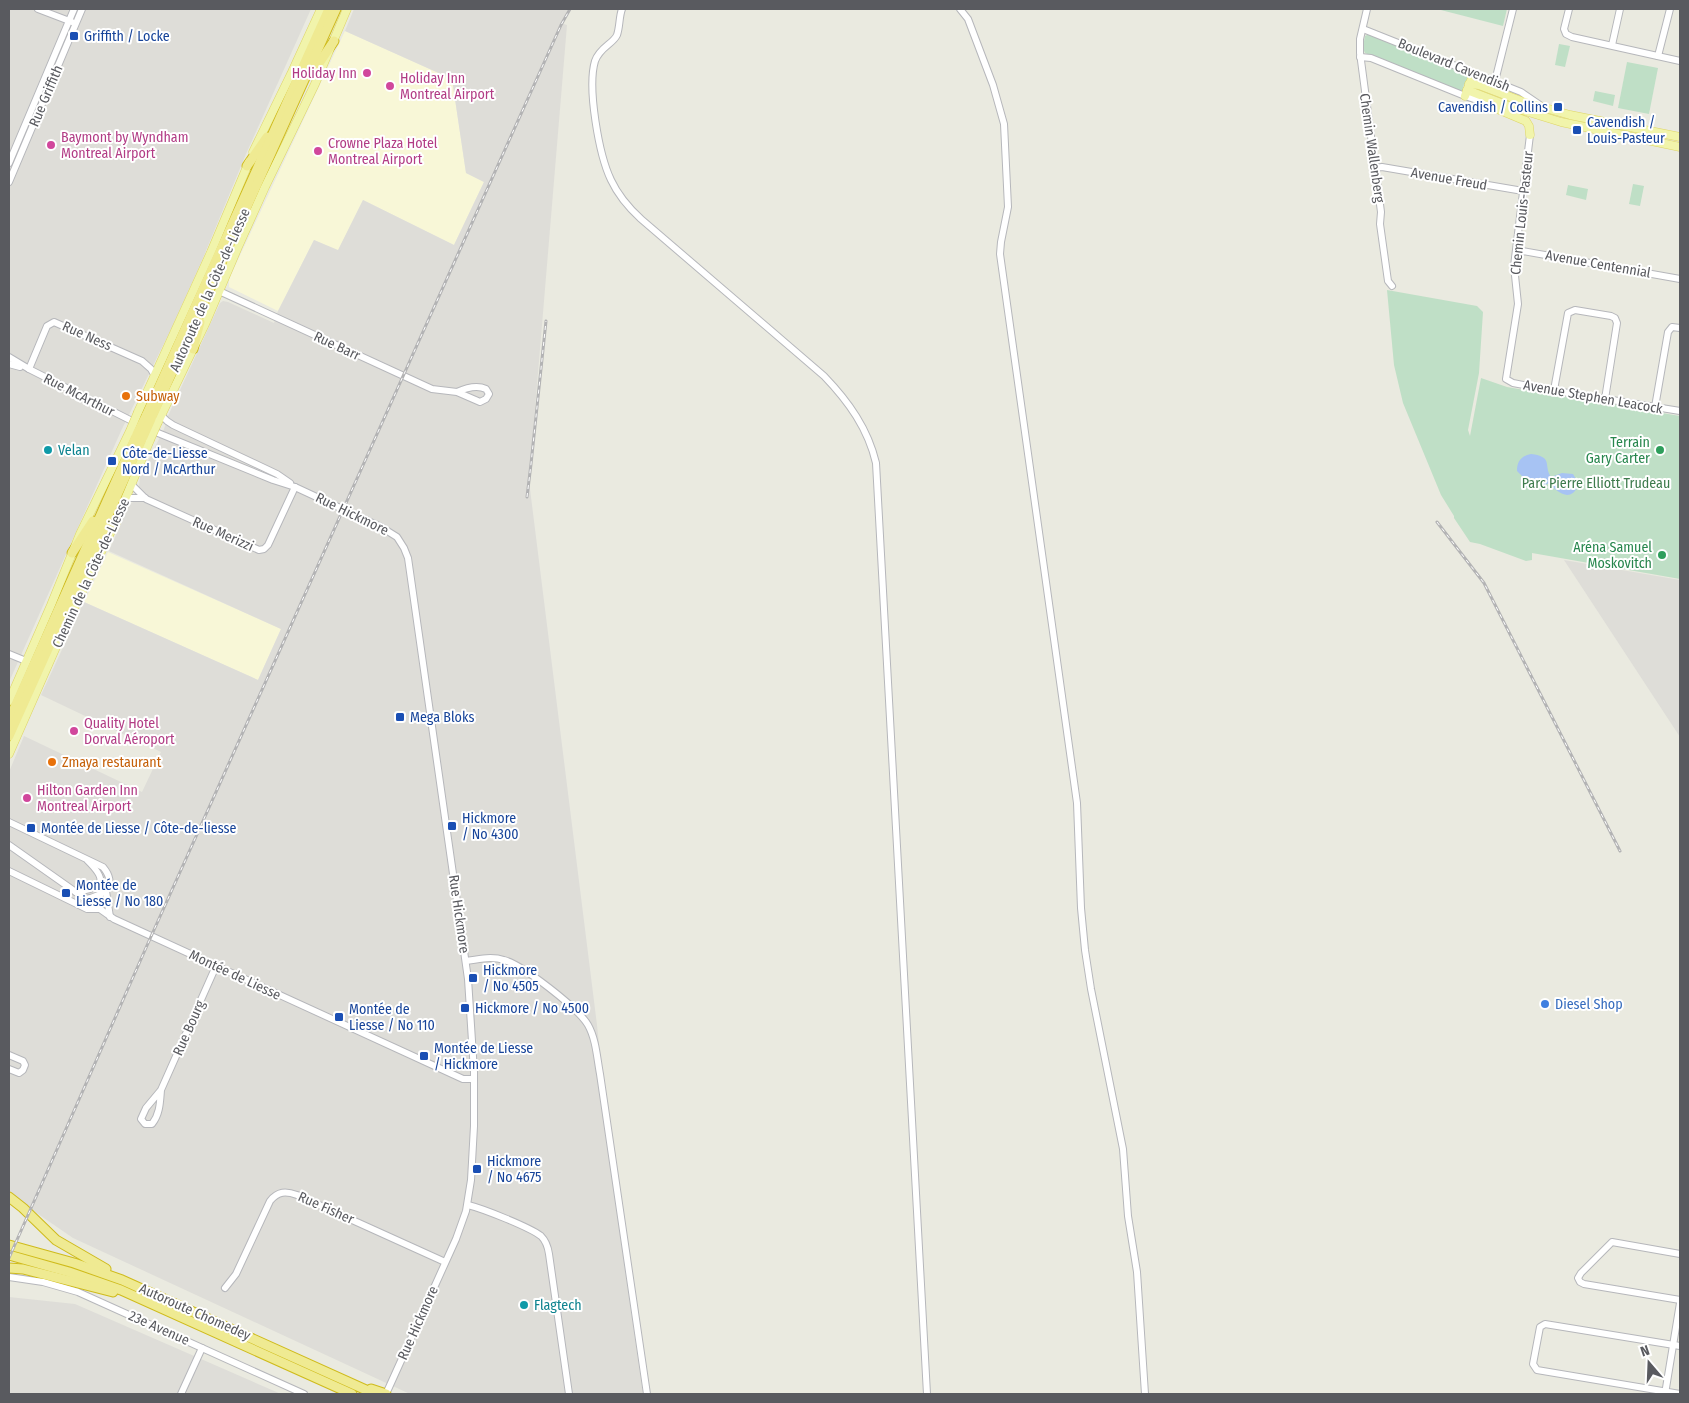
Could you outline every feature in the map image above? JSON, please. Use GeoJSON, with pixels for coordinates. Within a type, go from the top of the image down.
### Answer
{"type":"FeatureCollection","features":[{"type":"Feature","properties":{"kind":"highway","name":"Autoroute de la Côte-de-Liesse"},"geometry":{"type":"LineString","coordinates":[[9,720],[112,488],[151,417],[204,302],[292,102],[329,9]]}},
{"type":"Feature","properties":{"kind":"highway","name":"Autoroute de la Côte-de-Liesse"},"geometry":{"type":"LineString","coordinates":[[151,417],[292,102],[336,9]]}},
{"type":"Feature","properties":{"kind":"highway"},"geometry":{"type":"LineString","coordinates":[[247,166],[334,41]]}},
{"type":"Feature","properties":{"kind":"highway"},"geometry":{"type":"LineString","coordinates":[[193,349],[204,302]]}},
{"type":"Feature","properties":{"kind":"highway","name":"Autoroute de la Côte-de-Liesse"},"geometry":{"type":"LineString","coordinates":[[9,736],[140,436]]}},
{"type":"Feature","properties":{"kind":"highway"},"geometry":{"type":"LineString","coordinates":[[72,553],[112,488]]}},
{"type":"Feature","properties":{"kind":"highway"},"geometry":{"type":"LineString","coordinates":[[74,588],[116,523]]}},
{"type":"Feature","properties":{"kind":"highway"},"geometry":{"type":"LineString","coordinates":[[9,1197],[56,1240],[137,1286]]}},
{"type":"Feature","properties":{"kind":"highway","name":"Autoroute Chomedey"},"geometry":{"type":"LineString","coordinates":[[9,1245],[88,1267],[137,1286],[375,1394]]}},
{"type":"Feature","properties":{"kind":"highway","name":"Autoroute Chomedey"},"geometry":{"type":"LineString","coordinates":[[9,1255],[95,1280],[152,1303],[352,1394]]}},
{"type":"Feature","properties":{"kind":"highway"},"geometry":{"type":"LineString","coordinates":[[9,1268],[76,1282],[152,1303]]}},
{"type":"Feature","properties":{"kind":"highway"},"geometry":{"type":"LineString","coordinates":[[336,1376],[387,1392]]}},
{"type":"Feature","properties":{"kind":"main road","name":"Chemin de la Côte-de-Liesse"},"geometry":{"type":"LineString","coordinates":[[151,417],[155,376],[212,252],[247,166],[321,9]]}},
{"type":"Feature","properties":{"kind":"main road","name":"Chemin de la Côte-de-Liesse"},"geometry":{"type":"LineString","coordinates":[[9,701],[72,553],[193,349],[347,9]]}},
{"type":"Feature","properties":{"kind":"main road"},"geometry":{"type":"LineString","coordinates":[[1467,90],[1474,73]]}},
{"type":"Feature","properties":{"kind":"main road","name":"Boulevard Cavendish"},"geometry":{"type":"LineString","coordinates":[[1467,90],[1479,85],[1581,117],[1680,137]]}},
{"type":"Feature","properties":{"kind":"main road","name":"Boulevard Cavendish"},"geometry":{"type":"LineString","coordinates":[[1467,90],[1544,117],[1680,147]]}},
{"type":"Feature","properties":{"kind":"main road"},"geometry":{"type":"LineString","coordinates":[[1488,105],[1526,121],[1529,126],[1530,135]]}},
{"type":"Feature","properties":{"kind":"main road"},"geometry":{"type":"LineString","coordinates":[[1530,135],[1534,122],[1544,117]]}},
{"type":"Feature","properties":{"kind":"main road","name":"Chemin de la Côte-de-Liesse"},"geometry":{"type":"LineString","coordinates":[[9,754],[64,629],[116,523],[131,484],[140,436]]}},
{"type":"Feature","properties":{"kind":"street"},"geometry":{"type":"LineString","coordinates":[[38,9],[72,22]]}},
{"type":"Feature","properties":{"kind":"street","name":"Rue Griffith"},"geometry":{"type":"LineString","coordinates":[[9,163],[27,121],[43,91],[72,22],[74,9]]}},
{"type":"Feature","properties":{"kind":"street","name":"Rue Griffith"},"geometry":{"type":"LineString","coordinates":[[72,22],[82,9]]}},
{"type":"Feature","properties":{"kind":"street"},"geometry":{"type":"LineString","coordinates":[[622,9],[619,16],[617,34],[598,54],[594,64],[593,75],[594,107],[603,158],[617,192],[641,219],[824,376],[850,404],[870,442],[876,463],[927,1394]]}},
{"type":"Feature","properties":{"kind":"street"},"geometry":{"type":"LineString","coordinates":[[960,9],[968,19],[994,85],[1004,130],[1008,207],[1000,242],[1000,254],[1077,803],[1081,908],[1085,950],[1122,1149],[1128,1216],[1137,1272],[1145,1394]]}},
{"type":"Feature","properties":{"kind":"street","name":"Chemin Wallenberg"},"geometry":{"type":"LineString","coordinates":[[1367,9],[1360,43],[1360,57],[1381,212],[1380,224],[1388,281],[1392,286]]}},
{"type":"Feature","properties":{"kind":"street"},"geometry":{"type":"LineString","coordinates":[[1496,81],[1512,9]]}},
{"type":"Feature","properties":{"kind":"street"},"geometry":{"type":"LineString","coordinates":[[1569,9],[1564,29],[1566,34],[1572,37],[1680,61]]}},
{"type":"Feature","properties":{"kind":"street"},"geometry":{"type":"LineString","coordinates":[[1612,45],[1620,9]]}},
{"type":"Feature","properties":{"kind":"street"},"geometry":{"type":"LineString","coordinates":[[1658,56],[1670,9]]}},
{"type":"Feature","properties":{"kind":"street","name":"Boulevard Cavendish"},"geometry":{"type":"LineString","coordinates":[[1363,29],[1524,93],[1542,106]]}},
{"type":"Feature","properties":{"kind":"street","name":"Boulevard Cavendish"},"geometry":{"type":"LineString","coordinates":[[1360,57],[1371,58],[1467,90],[1488,105],[1532,113]]}},
{"type":"Feature","properties":{"kind":"street","name":"Rue Griffith"},"geometry":{"type":"LineString","coordinates":[[9,182],[34,124],[43,91]]}},
{"type":"Feature","properties":{"kind":"street"},"geometry":{"type":"LineString","coordinates":[[27,121],[34,124]]}},
{"type":"Feature","properties":{"kind":"street","name":"Chemin Louis-Pasteur"},"geometry":{"type":"LineString","coordinates":[[1506,380],[1518,304],[1514,271],[1530,135]]}},
{"type":"Feature","properties":{"kind":"street","name":"Avenue Freud"},"geometry":{"type":"LineString","coordinates":[[1375,168],[1523,191]]}},
{"type":"Feature","properties":{"kind":"street","name":"Avenue Centennial"},"geometry":{"type":"LineString","coordinates":[[1516,250],[1680,279]]}},
{"type":"Feature","properties":{"kind":"street","name":"Rue Barr"},"geometry":{"type":"LineString","coordinates":[[219,291],[428,387],[440,391],[457,392]]}},
{"type":"Feature","properties":{"kind":"street"},"geometry":{"type":"LineString","coordinates":[[1554,390],[1567,314],[1574,310],[1611,316],[1615,318],[1617,323],[1605,399]]}},
{"type":"Feature","properties":{"kind":"street","name":"Rue Ness"},"geometry":{"type":"LineString","coordinates":[[29,369],[46,328],[50,323],[54,322],[142,361],[151,369],[155,376]]}},
{"type":"Feature","properties":{"kind":"street"},"geometry":{"type":"LineString","coordinates":[[1655,407],[1668,332],[1672,327],[1680,328]]}},
{"type":"Feature","properties":{"kind":"street","name":"Rue McArthur"},"geometry":{"type":"LineString","coordinates":[[9,357],[130,420]]}},
{"type":"Feature","properties":{"kind":"street","name":"Rue Ness"},"geometry":{"type":"LineString","coordinates":[[142,361],[154,362],[163,360]]}},
{"type":"Feature","properties":{"kind":"street","name":"Rue McArthur"},"geometry":{"type":"LineString","coordinates":[[9,364],[29,369]]}},
{"type":"Feature","properties":{"kind":"street","name":"Avenue Stephen Leacock"},"geometry":{"type":"LineString","coordinates":[[1506,380],[1513,383],[1680,411]]}},
{"type":"Feature","properties":{"kind":"street"},"geometry":{"type":"LineString","coordinates":[[151,417],[167,421],[277,474],[295,487]]}},
{"type":"Feature","properties":{"kind":"street"},"geometry":{"type":"LineString","coordinates":[[158,433],[273,480],[295,487]]}},
{"type":"Feature","properties":{"kind":"street","name":"Rue Merizzi"},"geometry":{"type":"LineString","coordinates":[[131,484],[146,499]]}},
{"type":"Feature","properties":{"kind":"street","name":"Rue Merizzi"},"geometry":{"type":"LineString","coordinates":[[126,498],[146,499],[261,550],[268,545],[295,487]]}},
{"type":"Feature","properties":{"kind":"street","name":"Rue Hickmore"},"geometry":{"type":"LineString","coordinates":[[295,487],[386,530],[396,537],[406,552],[409,562],[466,961],[474,1079],[472,1167],[468,1205],[463,1223],[387,1392]]}},
{"type":"Feature","properties":{"kind":"street"},"geometry":{"type":"LineString","coordinates":[[9,654],[26,661]]}},
{"type":"Feature","properties":{"kind":"street"},"geometry":{"type":"LineString","coordinates":[[9,822],[99,864],[105,869],[109,882],[106,891],[110,917]]}},
{"type":"Feature","properties":{"kind":"street","name":"Montée de Liesse"},"geometry":{"type":"LineString","coordinates":[[9,845],[110,917],[463,1079],[474,1079]]}},
{"type":"Feature","properties":{"kind":"street"},"geometry":{"type":"LineString","coordinates":[[76,892],[95,888],[100,881],[97,870],[88,860]]}},
{"type":"Feature","properties":{"kind":"street"},"geometry":{"type":"LineString","coordinates":[[9,872],[87,909],[99,909]]}},
{"type":"Feature","properties":{"kind":"street"},"geometry":{"type":"LineString","coordinates":[[86,899],[99,896],[106,891]]}},
{"type":"Feature","properties":{"kind":"street"},"geometry":{"type":"LineString","coordinates":[[466,961],[495,958],[514,964],[574,1009],[585,1020],[590,1030],[600,1074],[648,1394]]}},
{"type":"Feature","properties":{"kind":"street","name":"Rue Bourg"},"geometry":{"type":"LineString","coordinates":[[161,1090],[160,1108],[156,1118],[152,1124],[145,1124],[142,1119],[144,1111],[161,1090],[216,966]]}},
{"type":"Feature","properties":{"kind":"street"},"geometry":{"type":"LineString","coordinates":[[9,1055],[23,1061],[25,1065],[19,1073],[9,1069]]}},
{"type":"Feature","properties":{"kind":"street","name":"Rue Fisher"},"geometry":{"type":"LineString","coordinates":[[225,1288],[236,1274],[270,1201],[276,1194],[283,1192],[297,1195],[446,1262]]}},
{"type":"Feature","properties":{"kind":"street"},"geometry":{"type":"LineString","coordinates":[[468,1205],[482,1209],[530,1230],[546,1242],[549,1250],[569,1394]]}},
{"type":"Feature","properties":{"kind":"street"},"geometry":{"type":"LineString","coordinates":[[1666,1393],[1677,1346],[1680,1301],[1581,1283],[1578,1280],[1580,1274],[1612,1242],[1680,1254]]}},
{"type":"Feature","properties":{"kind":"street","name":"23e Avenue"},"geometry":{"type":"LineString","coordinates":[[9,1277],[43,1282],[71,1290],[304,1394]]}},
{"type":"Feature","properties":{"kind":"street"},"geometry":{"type":"LineString","coordinates":[[1677,1346],[1545,1324],[1542,1325],[1539,1331],[1533,1364],[1537,1370],[1680,1394]]}},
{"type":"Feature","properties":{"kind":"street"},"geometry":{"type":"LineString","coordinates":[[181,1394],[202,1348]]}},
{"type":"Feature","properties":{"kind":"shaded area"},"geometry":{"type":"Polygon","coordinates":[[[9,9],[311,9],[246,154],[203,258],[172,327],[121,431],[9,682],[9,9]]]}},
{"type":"Feature","properties":{"kind":"shaded area"},"geometry":{"type":"Polygon","coordinates":[[[354,9],[568,9],[561,23],[567,25],[529,481],[597,1025],[617,1214],[643,1394],[410,1394],[73,1238],[9,1194],[9,772],[24,736],[142,792],[161,752],[41,695],[84,602],[258,680],[281,629],[109,551],[129,505],[133,502],[139,487],[140,477],[164,429],[168,416],[220,303],[223,301],[228,302],[274,323],[278,311],[314,240],[338,250],[363,200],[454,245],[484,182],[466,173],[452,79],[345,31],[354,9]]]}},
{"type":"Feature","properties":{"kind":"shaded area"},"geometry":{"type":"Polygon","coordinates":[[[345,31],[452,79],[466,173],[484,182],[454,245],[363,200],[338,251],[314,240],[278,311],[229,287],[229,279],[345,31]]]}},
{"type":"Feature","properties":{"kind":"shaded area"},"geometry":{"type":"Polygon","coordinates":[[[108,552],[281,629],[258,680],[84,602],[108,552]]]}},
{"type":"Feature","properties":{"kind":"shaded area"},"geometry":{"type":"Polygon","coordinates":[[[1564,560],[1680,580],[1680,737],[1564,560]]]}},
{"type":"Feature","properties":{"kind":"shaded area"},"geometry":{"type":"Polygon","coordinates":[[[9,1297],[75,1304],[281,1394],[9,1394],[9,1297]]]}},
{"type":"Feature","properties":{"kind":"green space"},"geometry":{"type":"Polygon","coordinates":[[[1437,9],[1507,9],[1503,26],[1437,9]]]}},
{"type":"Feature","properties":{"kind":"green space"},"geometry":{"type":"Polygon","coordinates":[[[1369,34],[1468,74],[1469,76],[1463,90],[1460,91],[1365,53],[1363,47],[1365,36],[1369,34]]]}},
{"type":"Feature","properties":{"kind":"green space"},"geometry":{"type":"Polygon","coordinates":[[[1559,44],[1570,46],[1565,67],[1555,65],[1559,44]]]}},
{"type":"Feature","properties":{"kind":"green space"},"geometry":{"type":"Polygon","coordinates":[[[1627,62],[1658,68],[1649,114],[1618,108],[1627,62]]]}},
{"type":"Feature","properties":{"kind":"green space"},"geometry":{"type":"Polygon","coordinates":[[[1595,91],[1615,95],[1613,106],[1593,101],[1595,91]]]}},
{"type":"Feature","properties":{"kind":"green space"},"geometry":{"type":"Polygon","coordinates":[[[1633,184],[1644,186],[1640,206],[1629,204],[1633,184]]]}},
{"type":"Feature","properties":{"kind":"green space"},"geometry":{"type":"Polygon","coordinates":[[[1568,185],[1588,189],[1586,200],[1566,195],[1568,185]]]}},
{"type":"Feature","properties":{"kind":"green space","name":"Parc Pierre Elliott Trudeau"},"geometry":{"type":"Polygon","coordinates":[[[1387,290],[1477,306],[1483,312],[1479,373],[1468,430],[1470,436],[1481,378],[1507,387],[1680,416],[1680,579],[1532,553],[1532,560],[1526,561],[1470,542],[1441,495],[1403,403],[1394,365],[1387,290]]]}},
{"type":"Feature","properties":{"kind":"water"},"geometry":{"type":"Polygon","coordinates":[[[1531,454],[1545,459],[1551,477],[1562,473],[1573,474],[1576,479],[1575,486],[1578,486],[1575,491],[1567,495],[1556,490],[1549,483],[1536,489],[1528,488],[1522,483],[1524,478],[1517,471],[1518,464],[1522,458],[1531,454]]]}},
{"type":"Feature","properties":{"kind":"railway"},"geometry":{"type":"LineString","coordinates":[[9,1258],[149,941],[561,25],[570,9]]}},
{"type":"Feature","properties":{"kind":"railway"},"geometry":{"type":"LineString","coordinates":[[527,497],[546,321]]}},
{"type":"Feature","properties":{"kind":"railway"},"geometry":{"type":"LineString","coordinates":[[1437,522],[1484,583],[1620,851]]}},
{"type":"Feature","properties":{"kind":"place","name":"Griffith / Locke"},"geometry":{"type":"Point","coordinates":[74,36]}},
{"type":"Feature","properties":{"kind":"place","name":"Holiday Inn"},"geometry":{"type":"Point","coordinates":[367,73]}},
{"type":"Feature","properties":{"kind":"place","name":"Holiday Inn Montreal Airport"},"geometry":{"type":"Point","coordinates":[390,86]}},
{"type":"Feature","properties":{"kind":"place","name":"Cavendish / Collins"},"geometry":{"type":"Point","coordinates":[1558,107]}},
{"type":"Feature","properties":{"kind":"place","name":"Cavendish / Louis-Pasteur"},"geometry":{"type":"Point","coordinates":[1577,130]}},
{"type":"Feature","properties":{"kind":"place","name":"Baymont by Wyndham Montreal Airport"},"geometry":{"type":"Point","coordinates":[51,145]}},
{"type":"Feature","properties":{"kind":"place","name":"Crowne Plaza Hotel Montreal Airport"},"geometry":{"type":"Point","coordinates":[318,151]}},
{"type":"Feature","properties":{"kind":"place","name":"Subway"},"geometry":{"type":"Point","coordinates":[126,396]}},
{"type":"Feature","properties":{"kind":"place","name":"Velan"},"geometry":{"type":"Point","coordinates":[48,450]}},
{"type":"Feature","properties":{"kind":"place","name":"Terrain Gary Carter"},"geometry":{"type":"Point","coordinates":[1660,450]}},
{"type":"Feature","properties":{"kind":"place","name":"Côte-de-Liesse Nord / McArthur"},"geometry":{"type":"Point","coordinates":[112,461]}},
{"type":"Feature","properties":{"kind":"place","name":"Aréna Samuel Moskovitch"},"geometry":{"type":"Point","coordinates":[1662,555]}},
{"type":"Feature","properties":{"kind":"place","name":"Mega Bloks"},"geometry":{"type":"Point","coordinates":[400,717]}},
{"type":"Feature","properties":{"kind":"place","name":"Quality Hotel Dorval Aéroport"},"geometry":{"type":"Point","coordinates":[74,731]}},
{"type":"Feature","properties":{"kind":"place","name":"Zmaya restaurant"},"geometry":{"type":"Point","coordinates":[52,762]}},
{"type":"Feature","properties":{"kind":"place","name":"Hilton Garden Inn Montreal Airport"},"geometry":{"type":"Point","coordinates":[27,798]}},
{"type":"Feature","properties":{"kind":"place","name":"Hickmore / No 4300"},"geometry":{"type":"Point","coordinates":[452,826]}},
{"type":"Feature","properties":{"kind":"place","name":"Montée de Liesse / Côte-de-liesse"},"geometry":{"type":"Point","coordinates":[31,828]}},
{"type":"Feature","properties":{"kind":"place","name":"Montée de Liesse / No 180"},"geometry":{"type":"Point","coordinates":[66,893]}},
{"type":"Feature","properties":{"kind":"place","name":"Hickmore / No 4505"},"geometry":{"type":"Point","coordinates":[473,978]}},
{"type":"Feature","properties":{"kind":"place","name":"Diesel Shop"},"geometry":{"type":"Point","coordinates":[1545,1004]}},
{"type":"Feature","properties":{"kind":"place","name":"Hickmore / No 4500"},"geometry":{"type":"Point","coordinates":[465,1008]}},
{"type":"Feature","properties":{"kind":"place","name":"Montée de Liesse / No 110"},"geometry":{"type":"Point","coordinates":[339,1017]}},
{"type":"Feature","properties":{"kind":"place","name":"Montée de Liesse / Hickmore"},"geometry":{"type":"Point","coordinates":[424,1056]}},
{"type":"Feature","properties":{"kind":"place","name":"Hickmore / No 4675"},"geometry":{"type":"Point","coordinates":[477,1169]}},
{"type":"Feature","properties":{"kind":"place","name":"Flagtech"},"geometry":{"type":"Point","coordinates":[524,1305]}}]}
